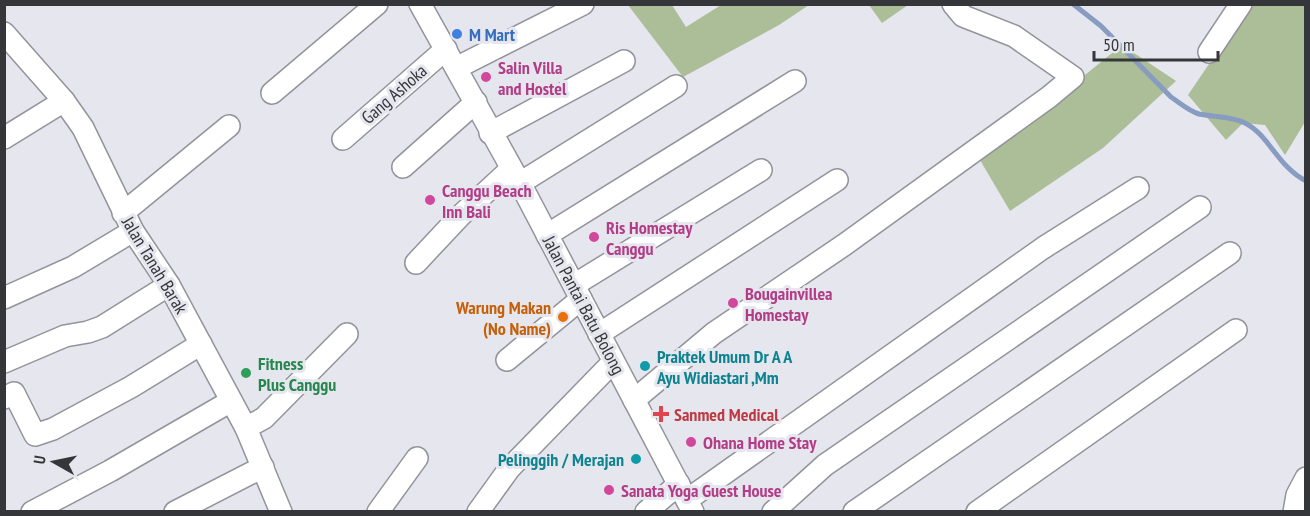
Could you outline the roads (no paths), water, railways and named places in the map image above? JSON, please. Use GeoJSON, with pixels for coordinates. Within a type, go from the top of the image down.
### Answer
{"type":"FeatureCollection","features":[{"type":"Feature","properties":{"kind":"street"},"geometry":{"type":"LineString","coordinates":[[272,93],[377,4]]}},
{"type":"Feature","properties":{"kind":"street"},"geometry":{"type":"LineString","coordinates":[[456,68],[583,4]]}},
{"type":"Feature","properties":{"kind":"street"},"geometry":{"type":"LineString","coordinates":[[634,400],[714,333],[844,245],[1049,98],[1073,77],[1014,36],[963,16],[953,4]]}},
{"type":"Feature","properties":{"kind":"street"},"geometry":{"type":"LineString","coordinates":[[1209,52],[1241,4]]}},
{"type":"Feature","properties":{"kind":"street","name":"Jalan Pantai Batu Bolong"},"geometry":{"type":"LineString","coordinates":[[427,7],[490,133],[547,235],[686,498]]}},
{"type":"Feature","properties":{"kind":"street","name":"Jalan Tanah Barak"},"geometry":{"type":"LineString","coordinates":[[4,33],[64,101],[83,128],[128,222],[169,285],[246,428],[281,512]]}},
{"type":"Feature","properties":{"kind":"street","name":"Gang Ashoka"},"geometry":{"type":"LineString","coordinates":[[343,139],[446,49]]}},
{"type":"Feature","properties":{"kind":"street"},"geometry":{"type":"LineString","coordinates":[[490,133],[624,61]]}},
{"type":"Feature","properties":{"kind":"street"},"geometry":{"type":"LineString","coordinates":[[547,235],[795,81]]}},
{"type":"Feature","properties":{"kind":"street"},"geometry":{"type":"LineString","coordinates":[[416,263],[460,216],[515,176],[676,86]]}},
{"type":"Feature","properties":{"kind":"street"},"geometry":{"type":"LineString","coordinates":[[4,138],[64,101]]}},
{"type":"Feature","properties":{"kind":"street"},"geometry":{"type":"LineString","coordinates":[[403,167],[476,102]]}},
{"type":"Feature","properties":{"kind":"street"},"geometry":{"type":"LineString","coordinates":[[4,298],[73,267],[128,222],[229,126]]}},
{"type":"Feature","properties":{"kind":"street"},"geometry":{"type":"LineString","coordinates":[[507,360],[577,292],[760,170]]}},
{"type":"Feature","properties":{"kind":"street"},"geometry":{"type":"LineString","coordinates":[[599,334],[837,180]]}},
{"type":"Feature","properties":{"kind":"street"},"geometry":{"type":"LineString","coordinates":[[646,512],[686,498],[1043,248],[1138,188]]}},
{"type":"Feature","properties":{"kind":"street"},"geometry":{"type":"LineString","coordinates":[[773,512],[825,465],[1200,207]]}},
{"type":"Feature","properties":{"kind":"street"},"geometry":{"type":"LineString","coordinates":[[854,512],[1230,253]]}},
{"type":"Feature","properties":{"kind":"street"},"geometry":{"type":"LineString","coordinates":[[4,363],[57,339],[102,327],[169,285]]}},
{"type":"Feature","properties":{"kind":"street"},"geometry":{"type":"LineString","coordinates":[[977,512],[1236,330]]}},
{"type":"Feature","properties":{"kind":"street"},"geometry":{"type":"LineString","coordinates":[[246,428],[264,418],[347,334]]}},
{"type":"Feature","properties":{"kind":"street"},"geometry":{"type":"LineString","coordinates":[[4,398],[14,393],[35,435],[53,429],[132,387],[201,344]]}},
{"type":"Feature","properties":{"kind":"street"},"geometry":{"type":"LineString","coordinates":[[478,512],[509,469],[613,362]]}},
{"type":"Feature","properties":{"kind":"street"},"geometry":{"type":"LineString","coordinates":[[32,512],[110,471],[231,401]]}},
{"type":"Feature","properties":{"kind":"street"},"geometry":{"type":"LineString","coordinates":[[378,512],[417,458]]}},
{"type":"Feature","properties":{"kind":"street"},"geometry":{"type":"LineString","coordinates":[[175,512],[263,467]]}},
{"type":"Feature","properties":{"kind":"street"},"geometry":{"type":"LineString","coordinates":[[1294,512],[1297,495],[1305,478]]}},
{"type":"Feature","properties":{"kind":"waterway"},"geometry":{"type":"LineString","coordinates":[[1073,4],[1101,26],[1171,97],[1199,114],[1245,123],[1261,135],[1288,168],[1306,181]]}},
{"type":"Feature","properties":{"kind":"place","name":"M Mart"},"geometry":{"type":"Point","coordinates":[457,34]}},
{"type":"Feature","properties":{"kind":"place","name":"Salin Villa and Hostel"},"geometry":{"type":"Point","coordinates":[486,77]}},
{"type":"Feature","properties":{"kind":"place","name":"Canggu Beach Inn Bali"},"geometry":{"type":"Point","coordinates":[430,200]}},
{"type":"Feature","properties":{"kind":"place","name":"Ris Homestay Canggu"},"geometry":{"type":"Point","coordinates":[594,237]}},
{"type":"Feature","properties":{"kind":"place","name":"Bougainvillea Homestay"},"geometry":{"type":"Point","coordinates":[733,303]}},
{"type":"Feature","properties":{"kind":"place","name":"Warung Makan (No Name)"},"geometry":{"type":"Point","coordinates":[563,317]}},
{"type":"Feature","properties":{"kind":"place","name":"Praktek Umum Dr A A Ayu Widiastari ,Mm"},"geometry":{"type":"Point","coordinates":[645,366]}},
{"type":"Feature","properties":{"kind":"place","name":"Fitness Plus Canggu"},"geometry":{"type":"Point","coordinates":[246,373]}},
{"type":"Feature","properties":{"kind":"place","name":"Sanmed Medical"},"geometry":{"type":"Point","coordinates":[661,414]}},
{"type":"Feature","properties":{"kind":"place","name":"Ohana Home Stay"},"geometry":{"type":"Point","coordinates":[691,442]}},
{"type":"Feature","properties":{"kind":"place","name":"Pelinggih / Merajan"},"geometry":{"type":"Point","coordinates":[636,459]}},
{"type":"Feature","properties":{"kind":"place","name":"Sanata Yoga Guest House"},"geometry":{"type":"Point","coordinates":[609,490]}}]}
